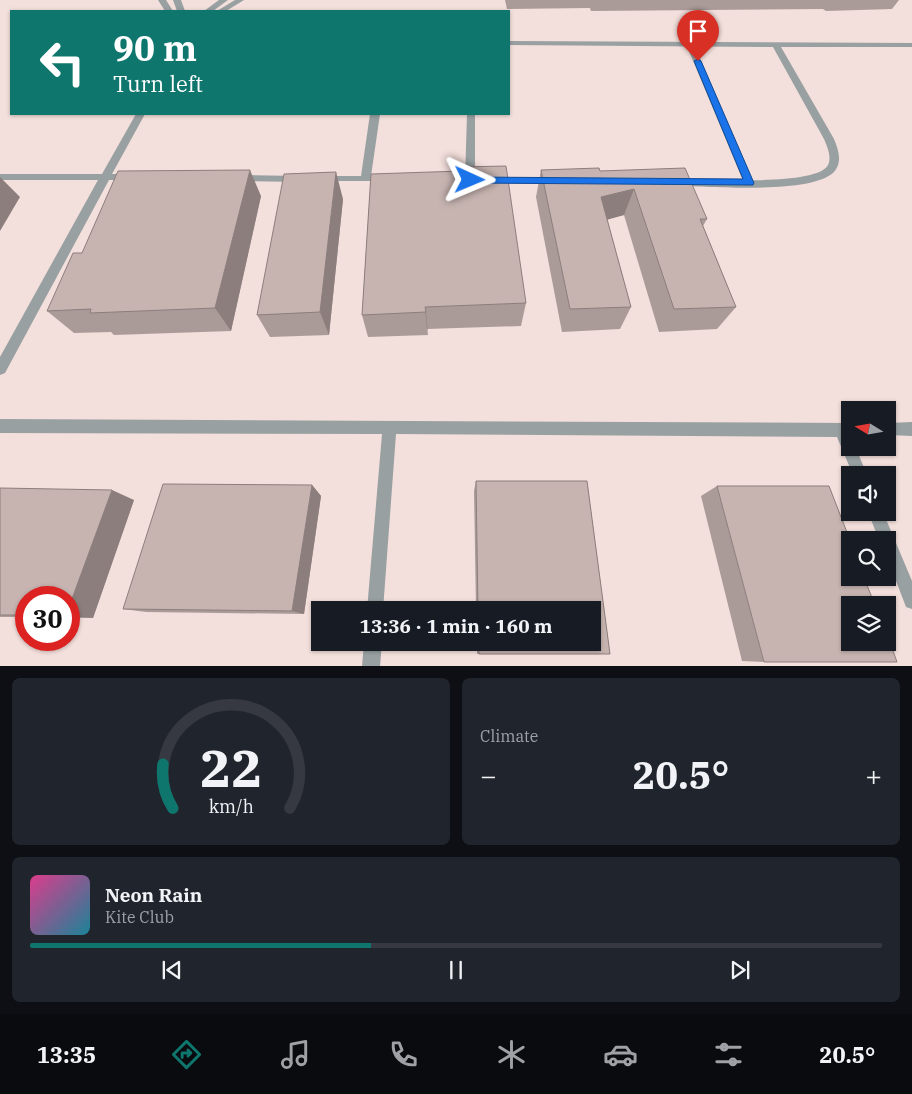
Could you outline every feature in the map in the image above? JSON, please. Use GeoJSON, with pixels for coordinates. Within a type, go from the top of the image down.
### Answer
{"type":"FeatureCollection","features":[{"type":"Feature","properties":{"kind":"street"},"geometry":{"type":"LineString","coordinates":[[209,10],[224,0]]}},
{"type":"Feature","properties":{"kind":"street"},"geometry":{"type":"LineString","coordinates":[[223,10],[240,0]]}},
{"type":"Feature","properties":{"kind":"street"},"geometry":{"type":"LineString","coordinates":[[510,43],[912,45]]}},
{"type":"Feature","properties":{"kind":"street"},"geometry":{"type":"LineString","coordinates":[[660,182],[795,183],[817,179],[831,169],[835,155],[829,139],[775,44]]}},
{"type":"Feature","properties":{"kind":"street"},"geometry":{"type":"LineString","coordinates":[[0,369],[139,115]]}},
{"type":"Feature","properties":{"kind":"street"},"geometry":{"type":"LineString","coordinates":[[365,179],[375,115]]}},
{"type":"Feature","properties":{"kind":"street"},"geometry":{"type":"LineString","coordinates":[[0,177],[144,177]]}},
{"type":"Feature","properties":{"kind":"street"},"geometry":{"type":"LineString","coordinates":[[230,178],[394,180]]}},
{"type":"Feature","properties":{"kind":"street"},"geometry":{"type":"LineString","coordinates":[[465,180],[570,181]]}},
{"type":"Feature","properties":{"kind":"street"},"geometry":{"type":"LineString","coordinates":[[0,426],[841,430]]}},
{"type":"Feature","properties":{"kind":"street"},"geometry":{"type":"LineString","coordinates":[[377,601],[389,429]]}},
{"type":"Feature","properties":{"kind":"street"},"geometry":{"type":"LineString","coordinates":[[896,429],[912,429]]}},
{"type":"Feature","properties":{"kind":"street"},"geometry":{"type":"LineString","coordinates":[[896,563],[912,601]]}},
{"type":"Feature","properties":{"kind":"street"},"geometry":{"type":"LineString","coordinates":[[371,666],[372,651]]}},
{"type":"Feature","properties":{"kind":"lane"},"geometry":{"type":"LineString","coordinates":[[690,44],[749,183]]}},
{"type":"Feature","properties":{"kind":"lane"},"geometry":{"type":"LineString","coordinates":[[465,180],[471,115]]}},
{"type":"Feature","properties":{"kind":"building"},"geometry":{"type":"Polygon","coordinates":[[[506,166],[526,303],[425,307],[426,312],[362,315],[371,174],[461,171],[461,167],[506,166]]]}},
{"type":"Feature","properties":{"kind":"building"},"geometry":{"type":"Polygon","coordinates":[[[599,168],[600,171],[685,168],[707,219],[700,219],[736,307],[674,309],[634,189],[601,197],[631,307],[570,309],[541,170],[599,168]]]}},
{"type":"Feature","properties":{"kind":"building"},"geometry":{"type":"Polygon","coordinates":[[[250,170],[215,308],[90,313],[91,309],[47,311],[73,253],[82,253],[118,171],[250,170]]]}},
{"type":"Feature","properties":{"kind":"building"},"geometry":{"type":"Polygon","coordinates":[[[336,172],[320,312],[257,315],[284,174],[336,172]]]}},
{"type":"Feature","properties":{"kind":"building"},"geometry":{"type":"Polygon","coordinates":[[[476,481],[587,481],[610,654],[479,654],[479,651],[601,651],[601,601],[478,601],[476,481]]]}},
{"type":"Feature","properties":{"kind":"building"},"geometry":{"type":"Polygon","coordinates":[[[163,484],[312,485],[292,611],[123,609],[163,484]]]}},
{"type":"Feature","properties":{"kind":"building"},"geometry":{"type":"Polygon","coordinates":[[[717,486],[829,486],[841,521],[846,531],[841,531],[841,586],[867,586],[871,596],[841,596],[841,651],[893,651],[897,662],[764,662],[717,486]]]}},
{"type":"Feature","properties":{"kind":"building"},"geometry":{"type":"Polygon","coordinates":[[[0,488],[112,490],[77,586],[15,586],[15,615],[0,615],[0,488]]]}},
{"type":"Feature","properties":{"kind":"route"},"geometry":{"type":"LineString","coordinates":[[470,180],[749,183],[698,61]]}}]}
